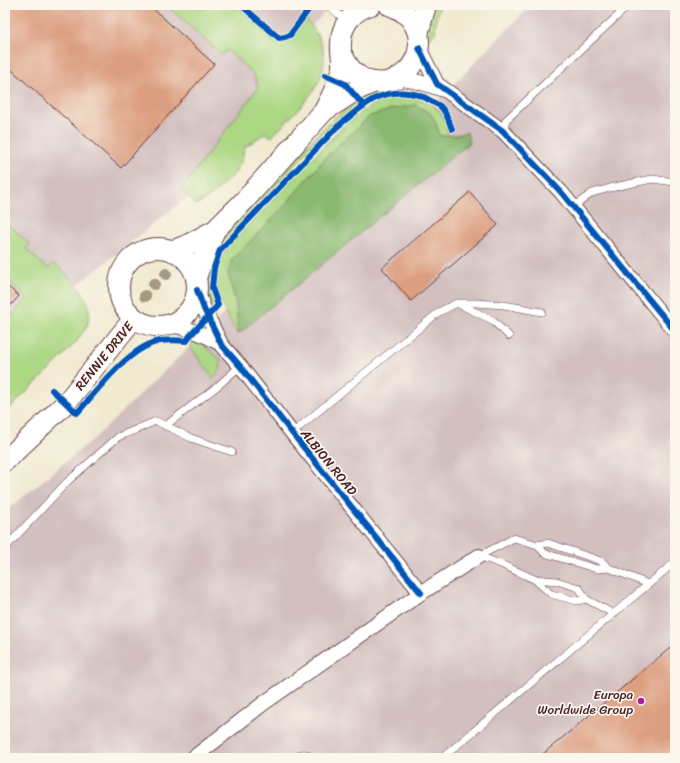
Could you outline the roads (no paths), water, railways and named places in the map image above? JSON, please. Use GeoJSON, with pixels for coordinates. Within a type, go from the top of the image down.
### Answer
{"type":"FeatureCollection","features":[{"type":"Feature","properties":{"kind":"street"},"geometry":{"type":"LineString","coordinates":[[347,21],[355,13],[364,7],[371,5]]}},
{"type":"Feature","properties":{"kind":"street"},"geometry":{"type":"LineString","coordinates":[[389,5],[407,14],[414,23],[418,41],[436,84],[503,131],[561,192],[675,331]]}},
{"type":"Feature","properties":{"kind":"street"},"geometry":{"type":"LineString","coordinates":[[398,78],[412,65],[416,57],[426,5]]}},
{"type":"Feature","properties":{"kind":"street","name":"RENNIE DRIVE"},"geometry":{"type":"LineString","coordinates":[[347,21],[342,32],[340,44],[343,56],[348,66],[355,74],[376,82],[387,82],[398,78]]}},
{"type":"Feature","properties":{"kind":"street","name":"RENNIE DRIVE"},"geometry":{"type":"LineString","coordinates":[[324,111],[337,84],[342,68],[343,56]]}},
{"type":"Feature","properties":{"kind":"street"},"geometry":{"type":"LineString","coordinates":[[398,78],[419,82],[444,90]]}},
{"type":"Feature","properties":{"kind":"street","name":"RENNIE DRIVE"},"geometry":{"type":"LineString","coordinates":[[215,230],[203,258],[197,284],[195,302],[188,312],[179,320],[168,325],[156,327],[144,324],[134,318],[124,307],[119,293],[120,278],[126,265],[135,256],[147,250],[160,248],[172,251],[215,230],[244,201],[324,111],[355,91],[376,82]]}},
{"type":"Feature","properties":{"kind":"street"},"geometry":{"type":"LineString","coordinates":[[172,251],[183,257],[191,266],[197,284]]}},
{"type":"Feature","properties":{"kind":"street","name":"ALBION ROAD"},"geometry":{"type":"LineString","coordinates":[[197,284],[204,309],[221,344],[421,593]]}},
{"type":"Feature","properties":{"kind":"street","name":"RENNIE DRIVE"},"geometry":{"type":"LineString","coordinates":[[5,461],[66,403],[134,318]]}},
{"type":"Feature","properties":{"kind":"street","name":"ALBION ROAD"},"geometry":{"type":"LineString","coordinates":[[168,325],[180,326],[195,331],[221,344]]}},
{"type":"Feature","properties":{"kind":"street"},"geometry":{"type":"LineString","coordinates":[[193,758],[264,703],[421,593],[479,556]]}},
{"type":"Feature","properties":{"kind":"lane"},"geometry":{"type":"LineString","coordinates":[[327,5],[347,21]]}},
{"type":"Feature","properties":{"kind":"lane"},"geometry":{"type":"LineString","coordinates":[[503,131],[506,120],[629,5]]}},
{"type":"Feature","properties":{"kind":"lane"},"geometry":{"type":"LineString","coordinates":[[573,207],[592,193],[610,188],[652,179],[675,182]]}},
{"type":"Feature","properties":{"kind":"lane"},"geometry":{"type":"LineString","coordinates":[[457,303],[492,320],[509,336]]}},
{"type":"Feature","properties":{"kind":"lane"},"geometry":{"type":"LineString","coordinates":[[292,433],[439,312],[457,303],[504,305],[542,312]]}},
{"type":"Feature","properties":{"kind":"lane"},"geometry":{"type":"LineString","coordinates":[[165,426],[219,385],[240,366]]}},
{"type":"Feature","properties":{"kind":"lane"},"geometry":{"type":"LineString","coordinates":[[5,548],[67,482],[118,437],[156,421],[191,438],[232,452]]}},
{"type":"Feature","properties":{"kind":"lane"},"geometry":{"type":"LineString","coordinates":[[479,556],[514,538],[538,545],[548,543],[601,561],[609,568],[648,584]]}},
{"type":"Feature","properties":{"kind":"lane"},"geometry":{"type":"LineString","coordinates":[[479,556],[504,564],[534,579],[550,594],[577,601],[586,599]]}},
{"type":"Feature","properties":{"kind":"lane"},"geometry":{"type":"LineString","coordinates":[[442,758],[675,562]]}},
{"type":"Feature","properties":{"kind":"lane"},"geometry":{"type":"LineString","coordinates":[[534,579],[557,581],[579,588],[586,599],[614,614]]}},
{"type":"Feature","properties":{"kind":"lane"},"geometry":{"type":"LineString","coordinates":[[295,758],[301,753],[310,758]]}},
{"type":"Feature","properties":{"kind":"place","name":"Europa Worldwide Group"},"geometry":{"type":"Point","coordinates":[641,701]}}]}
